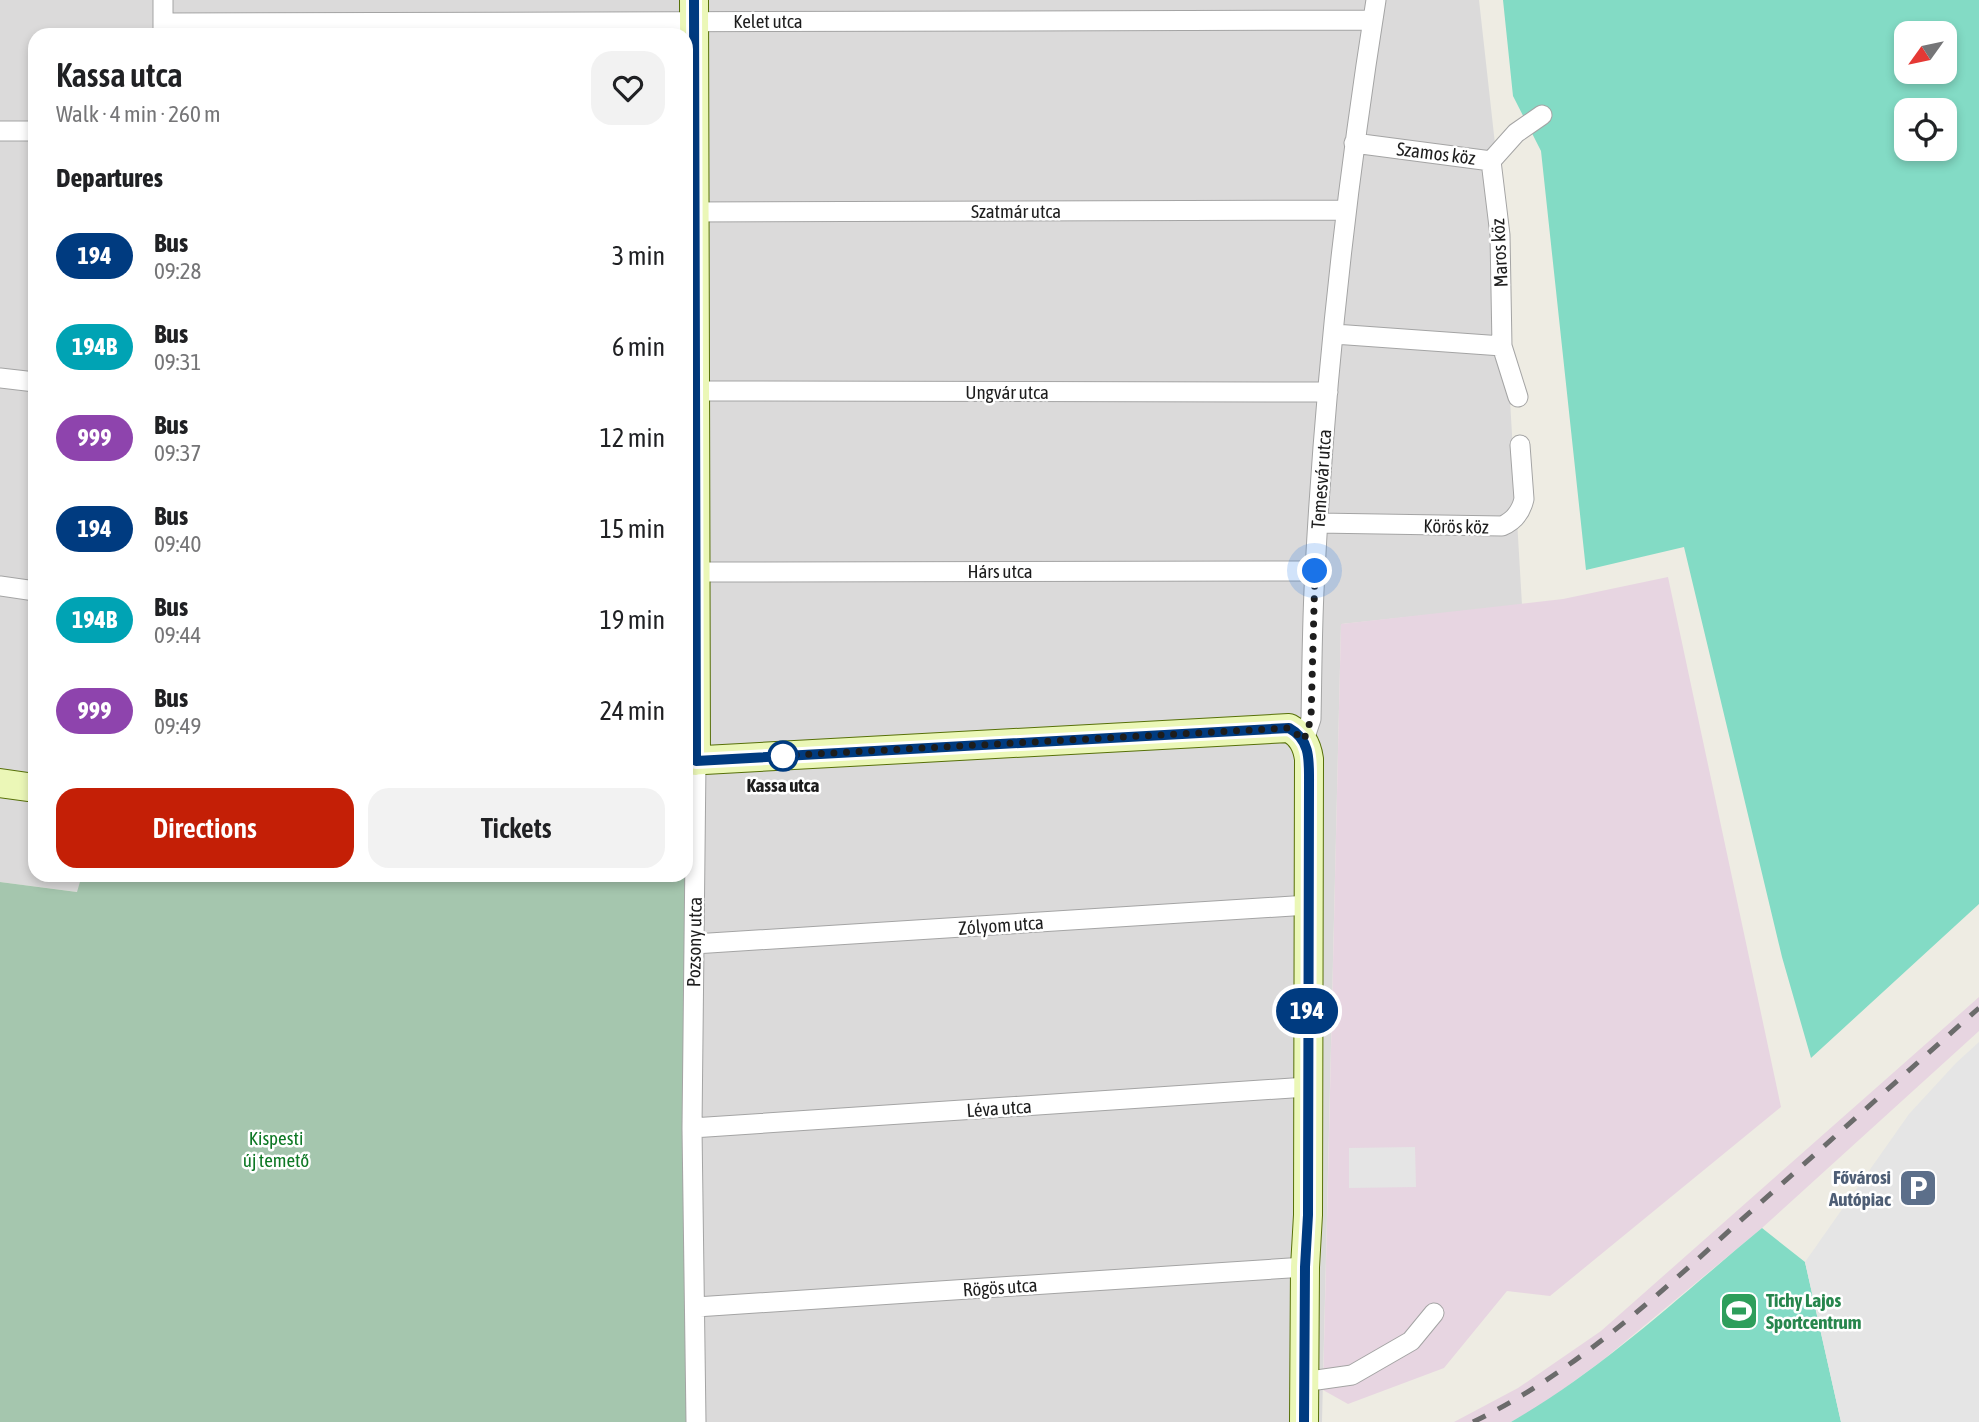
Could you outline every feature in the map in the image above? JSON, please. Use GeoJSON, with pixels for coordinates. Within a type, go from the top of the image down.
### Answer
{"type":"FeatureCollection","features":[{"type":"Feature","properties":{"kind":"street"},"geometry":{"type":"LineString","coordinates":[[163,0],[163,28]]}},
{"type":"Feature","properties":{"kind":"street","name":"Temesvár utca"},"geometry":{"type":"LineString","coordinates":[[1304,1422],[1308,1215],[1309,759],[1304,740],[1311,719],[1315,571],[1328,392],[1354,143],[1376,0]]}},
{"type":"Feature","properties":{"kind":"street","name":"Kelet utca"},"geometry":{"type":"LineString","coordinates":[[192,28],[694,11],[1373,20]]}},
{"type":"Feature","properties":{"kind":"street","name":"Pozsony utca"},"geometry":{"type":"LineString","coordinates":[[693,61],[694,11]]}},
{"type":"Feature","properties":{"kind":"street","name":"Szamos köz"},"geometry":{"type":"LineString","coordinates":[[1354,143],[1491,161],[1516,133],[1542,115]]}},
{"type":"Feature","properties":{"kind":"street"},"geometry":{"type":"LineString","coordinates":[[0,131],[28,131]]}},
{"type":"Feature","properties":{"kind":"street","name":"Maros köz"},"geometry":{"type":"LineString","coordinates":[[1491,161],[1500,235],[1502,345],[1518,397]]}},
{"type":"Feature","properties":{"kind":"street","name":"Szatmár utca"},"geometry":{"type":"LineString","coordinates":[[693,212],[1346,210]]}},
{"type":"Feature","properties":{"kind":"street"},"geometry":{"type":"LineString","coordinates":[[1334,334],[1502,345]]}},
{"type":"Feature","properties":{"kind":"street"},"geometry":{"type":"LineString","coordinates":[[0,378],[28,382]]}},
{"type":"Feature","properties":{"kind":"street","name":"Ungvár utca"},"geometry":{"type":"LineString","coordinates":[[693,391],[1328,392]]}},
{"type":"Feature","properties":{"kind":"street","name":"Körös köz"},"geometry":{"type":"LineString","coordinates":[[1318,523],[1502,526],[1514,519],[1522,508],[1524,499],[1520,445]]}},
{"type":"Feature","properties":{"kind":"street","name":"Hárs utca"},"geometry":{"type":"LineString","coordinates":[[693,572],[1315,571]]}},
{"type":"Feature","properties":{"kind":"street"},"geometry":{"type":"LineString","coordinates":[[0,586],[28,590]]}},
{"type":"Feature","properties":{"kind":"street"},"geometry":{"type":"LineString","coordinates":[[693,761],[1289,728],[1304,740]]}},
{"type":"Feature","properties":{"kind":"street"},"geometry":{"type":"LineString","coordinates":[[0,783],[28,787]]}},
{"type":"Feature","properties":{"kind":"street","name":"Pozsony utca"},"geometry":{"type":"LineString","coordinates":[[693,882],[692,1128],[696,1422]]}},
{"type":"Feature","properties":{"kind":"street","name":"Zólyom utca"},"geometry":{"type":"LineString","coordinates":[[694,944],[1308,905]]}},
{"type":"Feature","properties":{"kind":"street","name":"Léva utca"},"geometry":{"type":"LineString","coordinates":[[692,1128],[1307,1087]]}},
{"type":"Feature","properties":{"kind":"street","name":"Rögös utca"},"geometry":{"type":"LineString","coordinates":[[696,1307],[1305,1267]]}},
{"type":"Feature","properties":{"kind":"street"},"geometry":{"type":"LineString","coordinates":[[1303,1382],[1352,1375],[1411,1341],[1434,1312]]}},
{"type":"Feature","properties":{"kind":"shaded area"},"geometry":{"type":"Polygon","coordinates":[[[0,0],[1479,0],[1495,144],[1522,605],[1341,624],[1322,1422],[699,1422],[690,882],[693,882],[693,28],[28,28],[28,882],[80,882],[78,892],[0,882],[0,0]]]}},
{"type":"Feature","properties":{"kind":"shaded area"},"geometry":{"type":"Polygon","coordinates":[[[1668,577],[1781,1107],[1550,1296],[1507,1291],[1444,1368],[1348,1404],[1323,1390],[1341,624],[1563,599],[1668,577]]]}},
{"type":"Feature","properties":{"kind":"shaded area"},"geometry":{"type":"Polygon","coordinates":[[[1979,997],[1979,1031],[1762,1228],[1603,1360],[1543,1404],[1511,1422],[1454,1422],[1518,1388],[1601,1331],[1979,997]]]}},
{"type":"Feature","properties":{"kind":"shaded area","name":"Fővárosi Autópiac"},"geometry":{"type":"Polygon","coordinates":[[[1979,1042],[1979,1422],[1841,1422],[1805,1262],[1909,1114],[1979,1042]]]}},
{"type":"Feature","properties":{"kind":"shaded area"},"geometry":{"type":"Polygon","coordinates":[[[1415,1147],[1416,1187],[1349,1188],[1349,1148],[1415,1147]]]}},
{"type":"Feature","properties":{"kind":"green space"},"geometry":{"type":"Polygon","coordinates":[[[1503,0],[1979,0],[1979,904],[1811,1058],[1782,957],[1684,547],[1586,570],[1541,151],[1513,96],[1503,0]]]}},
{"type":"Feature","properties":{"kind":"green space","name":"Kispesti új temető"},"geometry":{"type":"Polygon","coordinates":[[[0,882],[77,892],[80,882],[690,882],[699,1422],[0,1422],[0,882]]]}},
{"type":"Feature","properties":{"kind":"green space","name":"Tichy Lajos Sportcentrum"},"geometry":{"type":"Polygon","coordinates":[[[1762,1228],[1805,1262],[1841,1422],[1511,1422],[1578,1379],[1762,1228]]]}},
{"type":"Feature","properties":{"kind":"railway"},"geometry":{"type":"LineString","coordinates":[[1473,1422],[1546,1380],[1646,1305],[1979,1008]]}},
{"type":"Feature","properties":{"kind":"bus line","name":"194"},"geometry":{"type":"LineString","coordinates":[[694,0],[696,761],[1289,728],[1304,740],[1308,750],[1309,784],[1308,1215],[1304,1422]]}},
{"type":"Feature","properties":{"kind":"place","name":"Kassa utca"},"geometry":{"type":"Point","coordinates":[783,756]}},
{"type":"Feature","properties":{"kind":"place","name":"Fővárosi Autópiac"},"geometry":{"type":"Point","coordinates":[1918,1188]}},
{"type":"Feature","properties":{"kind":"place","name":"Tichy Lajos Sportcentrum"},"geometry":{"type":"Point","coordinates":[1739,1311]}},
{"type":"Feature","properties":{"kind":"route"},"geometry":{"type":"LineString","coordinates":[[783,756],[777,756],[1289,728],[1304,740],[1311,719],[1315,571]]}}]}
